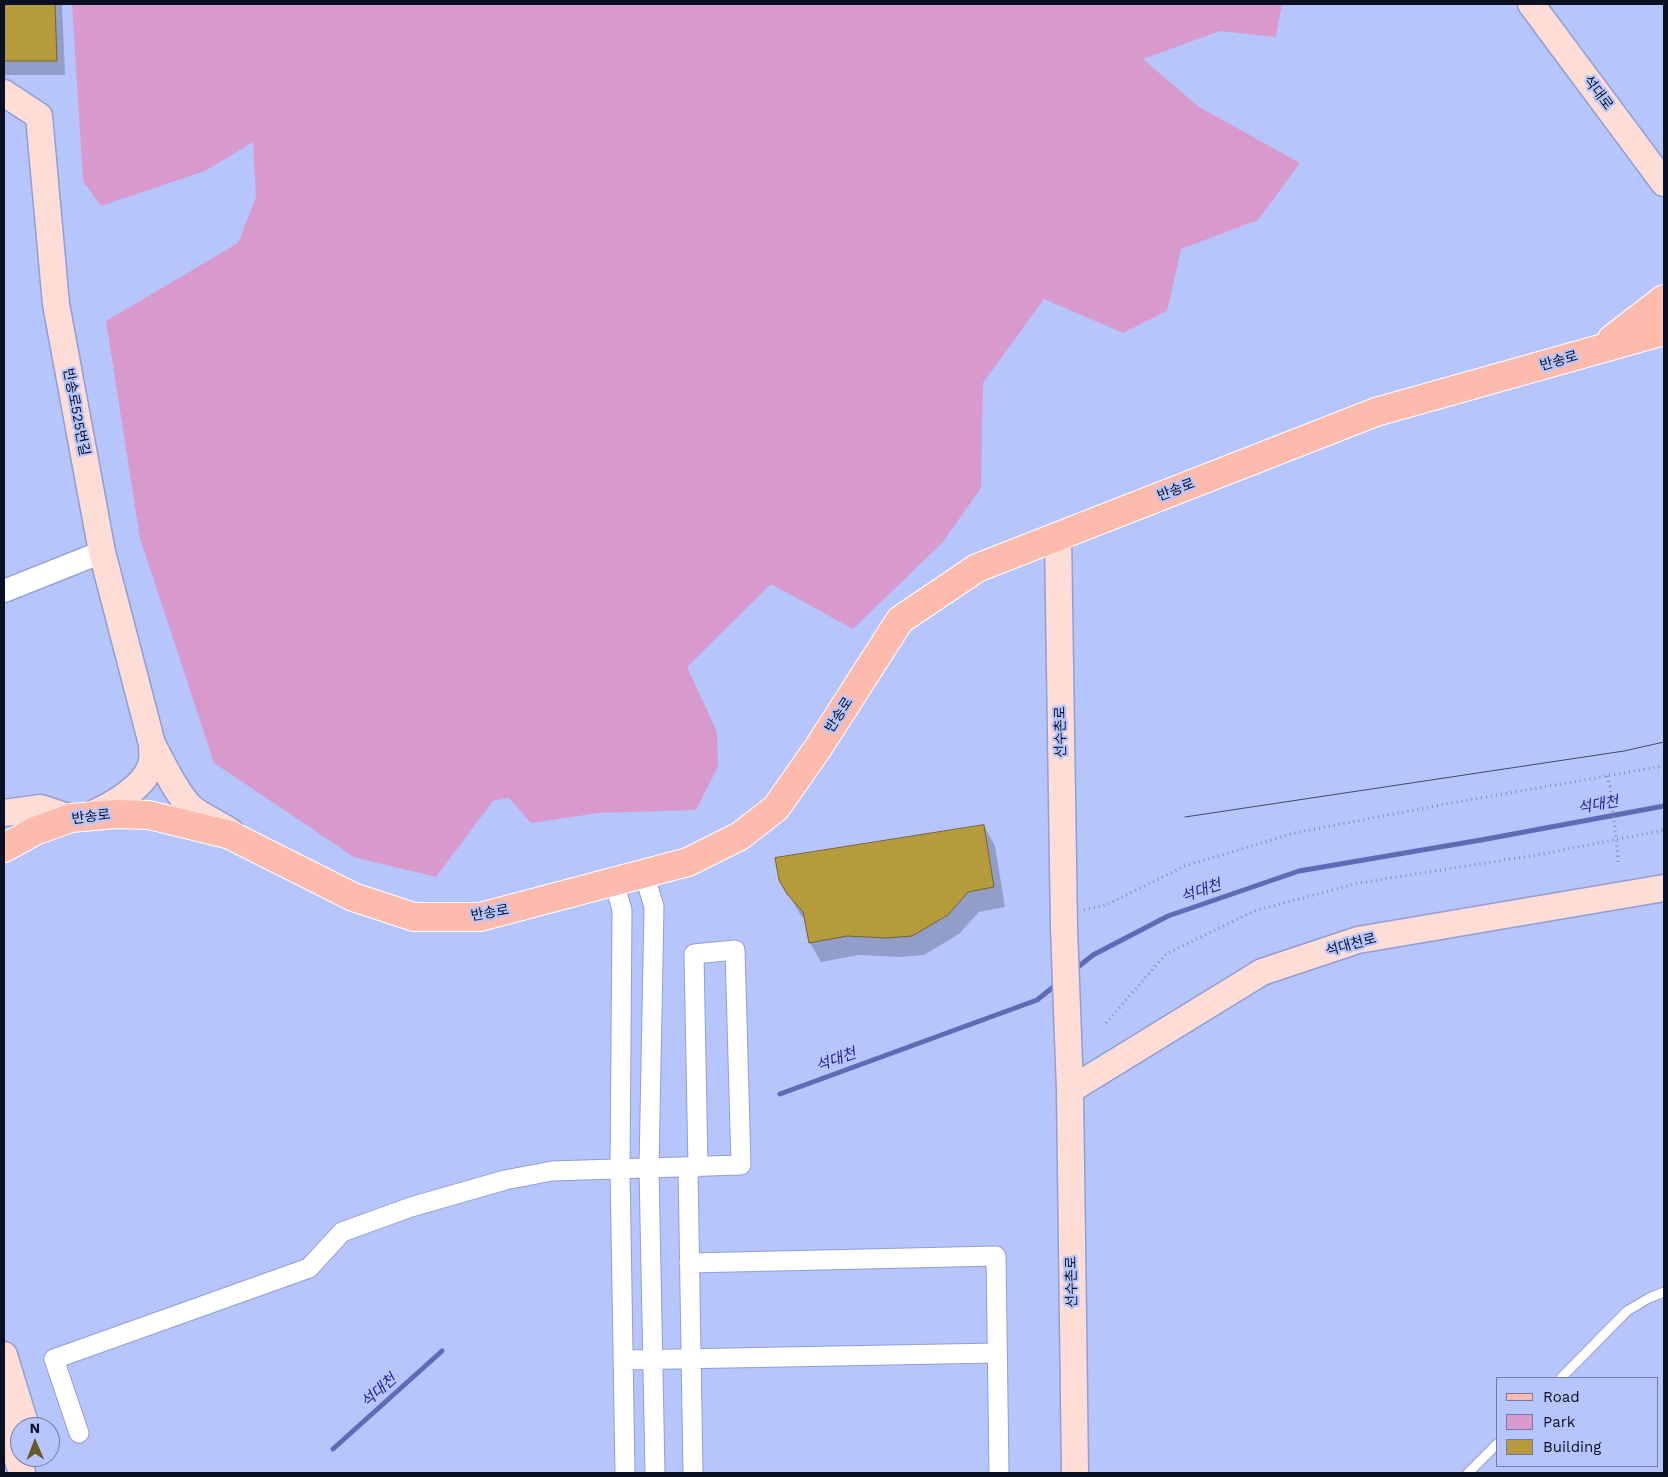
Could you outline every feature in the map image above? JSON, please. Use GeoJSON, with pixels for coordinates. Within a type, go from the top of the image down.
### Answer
{"type":"FeatureCollection","features":[{"type":"Feature","properties":{"kind":"main road","name":"석대로"},"geometry":{"type":"LineString","coordinates":[[1531,4],[1664,183]]}},
{"type":"Feature","properties":{"kind":"main road","name":"반송로525번길"},"geometry":{"type":"LineString","coordinates":[[4,93],[39,116],[56,304],[102,552],[152,744]]}},
{"type":"Feature","properties":{"kind":"main road"},"geometry":{"type":"LineString","coordinates":[[1597,350],[1643,317],[1664,299]]}},
{"type":"Feature","properties":{"kind":"main road","name":"반송로"},"geometry":{"type":"LineString","coordinates":[[4,848],[35,830],[79,817],[116,814],[149,815],[230,835],[353,897],[414,916],[480,917],[688,862],[740,836],[776,808],[818,748],[900,620],[977,568],[1376,412],[1664,331]]}},
{"type":"Feature","properties":{"kind":"main road","name":"선수촌로"},"geometry":{"type":"LineString","coordinates":[[1058,536],[1064,928],[1070,1090],[1075,1473]]}},
{"type":"Feature","properties":{"kind":"main road"},"geometry":{"type":"LineString","coordinates":[[4,813],[41,808],[79,817],[102,810],[121,798],[144,778],[152,762],[152,744]]}},
{"type":"Feature","properties":{"kind":"main road"},"geometry":{"type":"LineString","coordinates":[[152,744],[171,779],[192,809],[248,843]]}},
{"type":"Feature","properties":{"kind":"main road","name":"석대천로"},"geometry":{"type":"LineString","coordinates":[[1070,1090],[1262,972],[1358,940],[1664,888]]}},
{"type":"Feature","properties":{"kind":"main road"},"geometry":{"type":"LineString","coordinates":[[4,1355],[23,1417]]}},
{"type":"Feature","properties":{"kind":"main road"},"geometry":{"type":"LineString","coordinates":[[4,1415],[22,1473]]}},
{"type":"Feature","properties":{"kind":"street"},"geometry":{"type":"LineString","coordinates":[[4,591],[102,552]]}},
{"type":"Feature","properties":{"kind":"street"},"geometry":{"type":"LineString","coordinates":[[644,873],[654,907],[649,1168],[655,1473]]}},
{"type":"Feature","properties":{"kind":"street"},"geometry":{"type":"LineString","coordinates":[[614,882],[622,910],[620,1169],[625,1473]]}},
{"type":"Feature","properties":{"kind":"street"},"geometry":{"type":"LineString","coordinates":[[79,1433],[54,1359],[309,1268],[342,1232],[411,1207],[505,1180],[552,1171],[693,1167],[741,1165],[735,950],[694,954],[693,1167],[689,1263],[693,1473]]}},
{"type":"Feature","properties":{"kind":"street"},"geometry":{"type":"LineString","coordinates":[[689,1263],[996,1256],[999,1473]]}},
{"type":"Feature","properties":{"kind":"street"},"geometry":{"type":"LineString","coordinates":[[623,1360],[998,1352]]}},
{"type":"Feature","properties":{"kind":"lane"},"geometry":{"type":"LineString","coordinates":[[1562,1377],[1627,1311],[1648,1298],[1664,1292]]}},
{"type":"Feature","properties":{"kind":"lane"},"geometry":{"type":"LineString","coordinates":[[1468,1473],[1496,1445]]}},
{"type":"Feature","properties":{"kind":"path"},"geometry":{"type":"LineString","coordinates":[[1084,910],[1106,905],[1185,866],[1294,833],[1451,803],[1664,766]]}},
{"type":"Feature","properties":{"kind":"path"},"geometry":{"type":"LineString","coordinates":[[1608,776],[1618,865]]}},
{"type":"Feature","properties":{"kind":"path"},"geometry":{"type":"LineString","coordinates":[[1106,1023],[1166,954],[1254,911],[1359,883],[1542,854],[1664,830]]}},
{"type":"Feature","properties":{"kind":"green space"},"geometry":{"type":"Polygon","coordinates":[[[72,4],[1282,4],[1276,37],[1220,31],[1143,59],[1199,107],[1300,163],[1258,220],[1181,249],[1167,311],[1123,333],[1044,299],[983,383],[981,488],[942,543],[853,629],[771,584],[687,667],[717,732],[718,767],[696,810],[599,813],[531,823],[509,798],[493,801],[436,877],[354,857],[214,763],[140,538],[106,321],[238,243],[256,197],[253,142],[205,171],[101,206],[83,181],[72,4]]]}},
{"type":"Feature","properties":{"kind":"building"},"geometry":{"type":"Polygon","coordinates":[[[4,4],[55,4],[57,61],[4,61],[4,4]]]}},
{"type":"Feature","properties":{"kind":"building"},"geometry":{"type":"Polygon","coordinates":[[[984,825],[994,887],[968,892],[948,915],[912,936],[887,938],[847,936],[809,943],[803,912],[787,894],[779,880],[775,858],[984,825]]]}},
{"type":"Feature","properties":{"kind":"waterway","name":"석대천"},"geometry":{"type":"LineString","coordinates":[[1073,971],[1093,955],[1168,916],[1299,871],[1664,806]]}},
{"type":"Feature","properties":{"kind":"waterway","name":"석대천"},"geometry":{"type":"LineString","coordinates":[[780,1094],[1037,1000],[1057,984]]}},
{"type":"Feature","properties":{"kind":"waterway","name":"석대천"},"geometry":{"type":"LineString","coordinates":[[333,1449],[442,1351]]}},
{"type":"Feature","properties":{"kind":"tram line"},"geometry":{"type":"LineString","coordinates":[[1185,817],[1624,751],[1664,742]]}}]}
